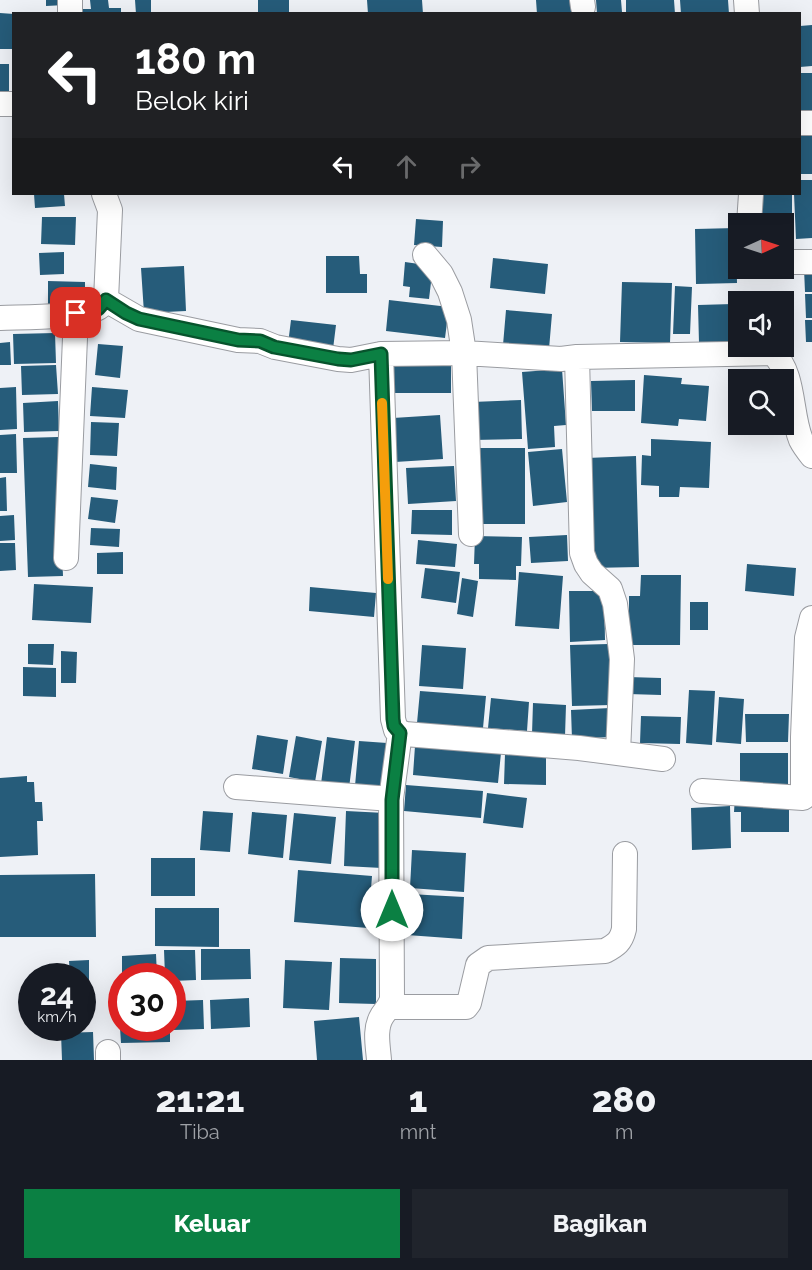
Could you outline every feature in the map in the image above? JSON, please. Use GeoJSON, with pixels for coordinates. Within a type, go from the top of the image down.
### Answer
{"type":"FeatureCollection","features":[{"type":"Feature","properties":{"kind":"street"},"geometry":{"type":"LineString","coordinates":[[0,318],[76,313],[98,309],[106,300],[110,210],[104,195]]}},
{"type":"Feature","properties":{"kind":"street"},"geometry":{"type":"LineString","coordinates":[[750,213],[751,195]]}},
{"type":"Feature","properties":{"kind":"street"},"geometry":{"type":"LineString","coordinates":[[425,255],[441,274],[450,292],[459,320],[464,353],[471,534]]}},
{"type":"Feature","properties":{"kind":"street"},"geometry":{"type":"LineString","coordinates":[[794,262],[812,262]]}},
{"type":"Feature","properties":{"kind":"street"},"geometry":{"type":"LineString","coordinates":[[106,300],[139,319],[238,340],[260,341],[274,347],[310,355],[351,360],[381,354],[464,353],[561,359],[773,353],[779,359],[786,378],[801,441],[812,456]]}},
{"type":"Feature","properties":{"kind":"street"},"geometry":{"type":"LineString","coordinates":[[66,558],[76,313]]}},
{"type":"Feature","properties":{"kind":"street"},"geometry":{"type":"LineString","coordinates":[[381,354],[394,726],[400,733],[663,759]]}},
{"type":"Feature","properties":{"kind":"street"},"geometry":{"type":"LineString","coordinates":[[577,357],[582,553],[592,573],[610,589],[615,604],[622,659],[618,753]]}},
{"type":"Feature","properties":{"kind":"street"},"geometry":{"type":"LineString","coordinates":[[702,791],[808,806],[803,737],[807,638],[812,618]]}},
{"type":"Feature","properties":{"kind":"street"},"geometry":{"type":"LineString","coordinates":[[380,1060],[377,1034],[381,1017],[389,1008],[392,999],[392,800],[400,733]]}},
{"type":"Feature","properties":{"kind":"street"},"geometry":{"type":"LineString","coordinates":[[236,787],[392,800]]}},
{"type":"Feature","properties":{"kind":"street"},"geometry":{"type":"LineString","coordinates":[[389,1008],[466,1007],[478,965],[488,958],[605,951],[616,945],[624,929],[625,854]]}},
{"type":"Feature","properties":{"kind":"building"},"geometry":{"type":"Polygon","coordinates":[[[46,0],[64,0],[65,5],[46,6],[46,0]]]}},
{"type":"Feature","properties":{"kind":"building"},"geometry":{"type":"Polygon","coordinates":[[[90,0],[108,0],[109,8],[121,8],[121,12],[77,12],[77,9],[91,9],[90,0]]]}},
{"type":"Feature","properties":{"kind":"building"},"geometry":{"type":"Polygon","coordinates":[[[135,0],[151,0],[151,12],[136,12],[135,0]]]}},
{"type":"Feature","properties":{"kind":"building"},"geometry":{"type":"Polygon","coordinates":[[[258,0],[289,0],[289,12],[258,12],[258,0]]]}},
{"type":"Feature","properties":{"kind":"building"},"geometry":{"type":"Polygon","coordinates":[[[367,0],[422,0],[423,12],[368,12],[367,0]]]}},
{"type":"Feature","properties":{"kind":"building"},"geometry":{"type":"Polygon","coordinates":[[[536,0],[580,0],[581,12],[537,12],[536,0]]]}},
{"type":"Feature","properties":{"kind":"building"},"geometry":{"type":"Polygon","coordinates":[[[596,0],[621,0],[622,12],[597,12],[596,0]]]}},
{"type":"Feature","properties":{"kind":"building"},"geometry":{"type":"Polygon","coordinates":[[[626,0],[674,0],[675,12],[626,12],[626,0]]]}},
{"type":"Feature","properties":{"kind":"building"},"geometry":{"type":"Polygon","coordinates":[[[680,0],[728,0],[729,12],[681,12],[680,0]]]}},
{"type":"Feature","properties":{"kind":"building"},"geometry":{"type":"Polygon","coordinates":[[[0,13],[12,14],[12,49],[0,49],[0,13]]]}},
{"type":"Feature","properties":{"kind":"building"},"geometry":{"type":"Polygon","coordinates":[[[812,25],[812,66],[801,67],[801,26],[812,25]]]}},
{"type":"Feature","properties":{"kind":"building"},"geometry":{"type":"Polygon","coordinates":[[[0,64],[9,64],[9,103],[0,103],[0,64]]]}},
{"type":"Feature","properties":{"kind":"building"},"geometry":{"type":"Polygon","coordinates":[[[801,73],[812,73],[812,115],[801,115],[801,73]]]}},
{"type":"Feature","properties":{"kind":"building"},"geometry":{"type":"Polygon","coordinates":[[[801,133],[812,133],[812,174],[801,174],[801,133]]]}},
{"type":"Feature","properties":{"kind":"building"},"geometry":{"type":"Polygon","coordinates":[[[801,180],[812,180],[812,238],[796,239],[794,195],[801,195],[801,180]]]}},
{"type":"Feature","properties":{"kind":"building"},"geometry":{"type":"Polygon","coordinates":[[[34,195],[64,195],[65,206],[35,208],[34,195]]]}},
{"type":"Feature","properties":{"kind":"building"},"geometry":{"type":"Polygon","coordinates":[[[760,195],[792,195],[792,213],[760,213],[760,195]]]}},
{"type":"Feature","properties":{"kind":"building"},"geometry":{"type":"Polygon","coordinates":[[[42,217],[76,217],[75,245],[41,244],[42,217]]]}},
{"type":"Feature","properties":{"kind":"building"},"geometry":{"type":"Polygon","coordinates":[[[416,219],[443,221],[442,247],[414,245],[416,219]]]}},
{"type":"Feature","properties":{"kind":"building"},"geometry":{"type":"Polygon","coordinates":[[[728,228],[728,279],[737,279],[737,283],[696,284],[695,229],[728,228]]]}},
{"type":"Feature","properties":{"kind":"building"},"geometry":{"type":"Polygon","coordinates":[[[64,252],[64,274],[40,275],[39,253],[64,252]]]}},
{"type":"Feature","properties":{"kind":"building"},"geometry":{"type":"Polygon","coordinates":[[[326,256],[359,256],[360,274],[367,274],[367,293],[326,293],[326,256]]]}},
{"type":"Feature","properties":{"kind":"building"},"geometry":{"type":"Polygon","coordinates":[[[493,258],[548,264],[545,294],[490,288],[493,258]]]}},
{"type":"Feature","properties":{"kind":"building"},"geometry":{"type":"Polygon","coordinates":[[[405,262],[433,266],[429,299],[409,297],[410,287],[403,286],[405,262]]]}},
{"type":"Feature","properties":{"kind":"building"},"geometry":{"type":"Polygon","coordinates":[[[184,266],[186,311],[144,313],[141,268],[184,266]]]}},
{"type":"Feature","properties":{"kind":"building"},"geometry":{"type":"Polygon","coordinates":[[[812,268],[812,292],[805,292],[804,269],[812,268]]]}},
{"type":"Feature","properties":{"kind":"building"},"geometry":{"type":"Polygon","coordinates":[[[48,281],[85,282],[85,307],[48,307],[48,281]]]}},
{"type":"Feature","properties":{"kind":"building"},"geometry":{"type":"Polygon","coordinates":[[[622,282],[672,283],[670,343],[620,342],[622,282]]]}},
{"type":"Feature","properties":{"kind":"building"},"geometry":{"type":"Polygon","coordinates":[[[675,286],[692,287],[690,334],[673,334],[675,286]]]}},
{"type":"Feature","properties":{"kind":"building"},"geometry":{"type":"Polygon","coordinates":[[[805,294],[812,294],[812,318],[806,318],[805,294]]]}},
{"type":"Feature","properties":{"kind":"building"},"geometry":{"type":"Polygon","coordinates":[[[389,300],[449,307],[445,338],[386,331],[389,300]]]}},
{"type":"Feature","properties":{"kind":"building"},"geometry":{"type":"Polygon","coordinates":[[[728,304],[728,343],[699,343],[698,305],[728,304]]]}},
{"type":"Feature","properties":{"kind":"building"},"geometry":{"type":"Polygon","coordinates":[[[506,310],[552,314],[549,349],[503,345],[506,310]]]}},
{"type":"Feature","properties":{"kind":"building"},"geometry":{"type":"Polygon","coordinates":[[[291,320],[336,325],[333,349],[288,344],[291,320]]]}},
{"type":"Feature","properties":{"kind":"building"},"geometry":{"type":"Polygon","coordinates":[[[805,320],[812,320],[812,342],[806,342],[805,320]]]}},
{"type":"Feature","properties":{"kind":"building"},"geometry":{"type":"Polygon","coordinates":[[[55,333],[56,363],[14,364],[13,334],[55,333]]]}},
{"type":"Feature","properties":{"kind":"building"},"geometry":{"type":"Polygon","coordinates":[[[10,342],[11,365],[0,365],[0,343],[10,342]]]}},
{"type":"Feature","properties":{"kind":"building"},"geometry":{"type":"Polygon","coordinates":[[[98,344],[123,346],[120,378],[95,375],[98,344]]]}},
{"type":"Feature","properties":{"kind":"building"},"geometry":{"type":"Polygon","coordinates":[[[384,360],[451,360],[451,393],[384,393],[384,360]]]}},
{"type":"Feature","properties":{"kind":"building"},"geometry":{"type":"Polygon","coordinates":[[[56,365],[58,394],[22,395],[21,366],[56,365]]]}},
{"type":"Feature","properties":{"kind":"building"},"geometry":{"type":"Polygon","coordinates":[[[562,369],[566,425],[554,426],[555,447],[528,449],[522,372],[562,369]]]}},
{"type":"Feature","properties":{"kind":"building"},"geometry":{"type":"Polygon","coordinates":[[[644,375],[682,378],[681,384],[709,386],[706,421],[679,419],[678,426],[641,423],[644,375]]]}},
{"type":"Feature","properties":{"kind":"building"},"geometry":{"type":"Polygon","coordinates":[[[635,380],[635,411],[592,411],[591,381],[635,380]]]}},
{"type":"Feature","properties":{"kind":"building"},"geometry":{"type":"Polygon","coordinates":[[[16,387],[17,429],[0,430],[0,388],[16,387]]]}},
{"type":"Feature","properties":{"kind":"building"},"geometry":{"type":"Polygon","coordinates":[[[92,387],[128,390],[125,418],[90,416],[92,387]]]}},
{"type":"Feature","properties":{"kind":"building"},"geometry":{"type":"Polygon","coordinates":[[[521,400],[522,439],[473,440],[472,402],[521,400]]]}},
{"type":"Feature","properties":{"kind":"building"},"geometry":{"type":"Polygon","coordinates":[[[58,401],[59,431],[24,432],[23,403],[58,401]]]}},
{"type":"Feature","properties":{"kind":"building"},"geometry":{"type":"Polygon","coordinates":[[[440,415],[443,459],[395,462],[393,418],[440,415]]]}},
{"type":"Feature","properties":{"kind":"building"},"geometry":{"type":"Polygon","coordinates":[[[91,422],[119,423],[117,456],[90,455],[91,422]]]}},
{"type":"Feature","properties":{"kind":"building"},"geometry":{"type":"Polygon","coordinates":[[[16,434],[17,473],[0,473],[0,435],[16,434]]]}},
{"type":"Feature","properties":{"kind":"building"},"geometry":{"type":"Polygon","coordinates":[[[58,437],[63,576],[28,577],[23,438],[58,437]]]}},
{"type":"Feature","properties":{"kind":"building"},"geometry":{"type":"Polygon","coordinates":[[[651,439],[711,442],[709,488],[680,487],[679,497],[659,497],[659,486],[641,485],[642,455],[651,456],[651,439]]]}},
{"type":"Feature","properties":{"kind":"building"},"geometry":{"type":"Polygon","coordinates":[[[480,448],[525,448],[525,524],[480,524],[480,448]]]}},
{"type":"Feature","properties":{"kind":"building"},"geometry":{"type":"Polygon","coordinates":[[[562,449],[567,502],[533,506],[528,452],[562,449]]]}},
{"type":"Feature","properties":{"kind":"building"},"geometry":{"type":"Polygon","coordinates":[[[636,456],[639,567],[590,568],[587,458],[636,456]]]}},
{"type":"Feature","properties":{"kind":"building"},"geometry":{"type":"Polygon","coordinates":[[[90,464],[117,467],[116,490],[88,487],[90,464]]]}},
{"type":"Feature","properties":{"kind":"building"},"geometry":{"type":"Polygon","coordinates":[[[454,466],[456,501],[408,504],[406,468],[454,466]]]}},
{"type":"Feature","properties":{"kind":"building"},"geometry":{"type":"Polygon","coordinates":[[[6,477],[7,511],[0,511],[0,478],[6,477]]]}},
{"type":"Feature","properties":{"kind":"building"},"geometry":{"type":"Polygon","coordinates":[[[91,497],[118,500],[115,523],[88,519],[91,497]]]}},
{"type":"Feature","properties":{"kind":"building"},"geometry":{"type":"Polygon","coordinates":[[[412,510],[452,510],[452,535],[411,534],[412,510]]]}},
{"type":"Feature","properties":{"kind":"building"},"geometry":{"type":"Polygon","coordinates":[[[14,515],[15,540],[0,541],[0,516],[14,515]]]}},
{"type":"Feature","properties":{"kind":"building"},"geometry":{"type":"Polygon","coordinates":[[[91,528],[120,529],[119,547],[90,545],[91,528]]]}},
{"type":"Feature","properties":{"kind":"building"},"geometry":{"type":"Polygon","coordinates":[[[567,535],[568,561],[531,563],[529,537],[567,535]]]}},
{"type":"Feature","properties":{"kind":"building"},"geometry":{"type":"Polygon","coordinates":[[[475,536],[522,537],[521,566],[516,566],[516,580],[479,579],[479,564],[474,564],[475,536]]]}},
{"type":"Feature","properties":{"kind":"building"},"geometry":{"type":"Polygon","coordinates":[[[418,540],[457,544],[455,567],[416,564],[418,540]]]}},
{"type":"Feature","properties":{"kind":"building"},"geometry":{"type":"Polygon","coordinates":[[[0,543],[15,543],[16,570],[0,571],[0,543]]]}},
{"type":"Feature","properties":{"kind":"building"},"geometry":{"type":"Polygon","coordinates":[[[123,552],[123,574],[97,574],[97,553],[123,552]]]}},
{"type":"Feature","properties":{"kind":"building"},"geometry":{"type":"Polygon","coordinates":[[[747,564],[796,568],[794,596],[745,591],[747,564]]]}},
{"type":"Feature","properties":{"kind":"building"},"geometry":{"type":"Polygon","coordinates":[[[425,568],[460,572],[456,603],[421,598],[425,568]]]}},
{"type":"Feature","properties":{"kind":"building"},"geometry":{"type":"Polygon","coordinates":[[[519,572],[563,576],[559,629],[515,626],[519,572]]]}},
{"type":"Feature","properties":{"kind":"building"},"geometry":{"type":"Polygon","coordinates":[[[641,575],[681,575],[680,645],[629,645],[629,596],[640,596],[641,575]]]}},
{"type":"Feature","properties":{"kind":"building"},"geometry":{"type":"Polygon","coordinates":[[[462,578],[478,581],[473,617],[457,614],[462,578]]]}},
{"type":"Feature","properties":{"kind":"building"},"geometry":{"type":"Polygon","coordinates":[[[34,584],[93,587],[91,623],[32,620],[34,584]]]}},
{"type":"Feature","properties":{"kind":"building"},"geometry":{"type":"Polygon","coordinates":[[[310,587],[376,593],[374,617],[309,611],[310,587]]]}},
{"type":"Feature","properties":{"kind":"building"},"geometry":{"type":"Polygon","coordinates":[[[569,591],[604,591],[605,640],[570,642],[569,591]]]}},
{"type":"Feature","properties":{"kind":"building"},"geometry":{"type":"Polygon","coordinates":[[[690,602],[708,602],[708,630],[690,630],[690,602]]]}},
{"type":"Feature","properties":{"kind":"building"},"geometry":{"type":"Polygon","coordinates":[[[28,644],[54,644],[53,665],[28,664],[28,644]]]}},
{"type":"Feature","properties":{"kind":"building"},"geometry":{"type":"Polygon","coordinates":[[[609,644],[611,705],[572,706],[570,645],[609,644]]]}},
{"type":"Feature","properties":{"kind":"building"},"geometry":{"type":"Polygon","coordinates":[[[422,645],[466,648],[463,689],[419,686],[422,645]]]}},
{"type":"Feature","properties":{"kind":"building"},"geometry":{"type":"Polygon","coordinates":[[[61,651],[77,652],[76,683],[61,683],[61,651]]]}},
{"type":"Feature","properties":{"kind":"building"},"geometry":{"type":"Polygon","coordinates":[[[23,667],[56,668],[56,697],[23,696],[23,667]]]}},
{"type":"Feature","properties":{"kind":"building"},"geometry":{"type":"Polygon","coordinates":[[[628,677],[661,678],[661,695],[628,694],[628,677]]]}},
{"type":"Feature","properties":{"kind":"building"},"geometry":{"type":"Polygon","coordinates":[[[689,690],[715,691],[712,745],[686,743],[689,690]]]}},
{"type":"Feature","properties":{"kind":"building"},"geometry":{"type":"Polygon","coordinates":[[[420,691],[486,696],[483,728],[417,723],[420,691]]]}},
{"type":"Feature","properties":{"kind":"building"},"geometry":{"type":"Polygon","coordinates":[[[719,697],[744,699],[741,744],[716,742],[719,697]]]}},
{"type":"Feature","properties":{"kind":"building"},"geometry":{"type":"Polygon","coordinates":[[[491,698],[529,702],[527,731],[488,728],[491,698]]]}},
{"type":"Feature","properties":{"kind":"building"},"geometry":{"type":"Polygon","coordinates":[[[533,703],[566,705],[565,736],[532,734],[533,703]]]}},
{"type":"Feature","properties":{"kind":"building"},"geometry":{"type":"Polygon","coordinates":[[[610,708],[611,737],[572,739],[571,710],[610,708]]]}},
{"type":"Feature","properties":{"kind":"building"},"geometry":{"type":"Polygon","coordinates":[[[745,714],[789,714],[788,742],[746,742],[745,714]]]}},
{"type":"Feature","properties":{"kind":"building"},"geometry":{"type":"Polygon","coordinates":[[[641,716],[681,717],[680,744],[640,743],[641,716]]]}},
{"type":"Feature","properties":{"kind":"building"},"geometry":{"type":"Polygon","coordinates":[[[257,735],[288,740],[283,774],[252,769],[257,735]]]}},
{"type":"Feature","properties":{"kind":"building"},"geometry":{"type":"Polygon","coordinates":[[[296,736],[322,741],[315,782],[289,777],[296,736]]]}},
{"type":"Feature","properties":{"kind":"building"},"geometry":{"type":"Polygon","coordinates":[[[327,737],[355,741],[349,788],[321,784],[327,737]]]}},
{"type":"Feature","properties":{"kind":"building"},"geometry":{"type":"Polygon","coordinates":[[[359,741],[387,743],[382,789],[355,786],[359,741]]]}},
{"type":"Feature","properties":{"kind":"building"},"geometry":{"type":"Polygon","coordinates":[[[415,746],[501,753],[498,783],[413,775],[415,746]]]}},
{"type":"Feature","properties":{"kind":"building"},"geometry":{"type":"Polygon","coordinates":[[[740,753],[788,753],[788,791],[740,791],[740,753]]]}},
{"type":"Feature","properties":{"kind":"building"},"geometry":{"type":"Polygon","coordinates":[[[505,754],[546,755],[546,785],[504,784],[505,754]]]}},
{"type":"Feature","properties":{"kind":"building"},"geometry":{"type":"Polygon","coordinates":[[[27,776],[27,782],[34,782],[35,802],[42,802],[43,821],[37,821],[38,855],[0,857],[0,778],[27,776]]]}},
{"type":"Feature","properties":{"kind":"building"},"geometry":{"type":"Polygon","coordinates":[[[406,785],[483,791],[481,818],[404,811],[406,785]]]}},
{"type":"Feature","properties":{"kind":"building"},"geometry":{"type":"Polygon","coordinates":[[[487,793],[527,798],[523,828],[483,823],[487,793]]]}},
{"type":"Feature","properties":{"kind":"building"},"geometry":{"type":"Polygon","coordinates":[[[735,796],[789,805],[789,832],[741,832],[741,812],[734,812],[735,796]]]}},
{"type":"Feature","properties":{"kind":"building"},"geometry":{"type":"Polygon","coordinates":[[[730,806],[731,848],[692,850],[691,808],[730,806]]]}},
{"type":"Feature","properties":{"kind":"building"},"geometry":{"type":"Polygon","coordinates":[[[203,811],[233,813],[230,852],[200,850],[203,811]]]}},
{"type":"Feature","properties":{"kind":"building"},"geometry":{"type":"Polygon","coordinates":[[[346,811],[385,813],[382,868],[344,866],[346,811]]]}},
{"type":"Feature","properties":{"kind":"building"},"geometry":{"type":"Polygon","coordinates":[[[252,812],[287,815],[283,858],[248,854],[252,812]]]}},
{"type":"Feature","properties":{"kind":"building"},"geometry":{"type":"Polygon","coordinates":[[[294,813],[336,817],[331,864],[289,860],[294,813]]]}},
{"type":"Feature","properties":{"kind":"building"},"geometry":{"type":"Polygon","coordinates":[[[412,850],[466,853],[464,892],[410,888],[412,850]]]}},
{"type":"Feature","properties":{"kind":"building"},"geometry":{"type":"Polygon","coordinates":[[[151,858],[195,858],[195,896],[151,896],[151,858]]]}},
{"type":"Feature","properties":{"kind":"building"},"geometry":{"type":"Polygon","coordinates":[[[298,870],[372,876],[368,928],[294,922],[298,870]]]}},
{"type":"Feature","properties":{"kind":"building"},"geometry":{"type":"Polygon","coordinates":[[[95,874],[96,937],[0,937],[0,875],[95,874]]]}},
{"type":"Feature","properties":{"kind":"building"},"geometry":{"type":"Polygon","coordinates":[[[409,894],[464,897],[462,939],[407,935],[409,894]]]}},
{"type":"Feature","properties":{"kind":"building"},"geometry":{"type":"Polygon","coordinates":[[[155,908],[219,908],[219,947],[155,946],[155,908]]]}},
{"type":"Feature","properties":{"kind":"building"},"geometry":{"type":"Polygon","coordinates":[[[201,949],[250,949],[251,979],[201,980],[201,949]]]}},
{"type":"Feature","properties":{"kind":"building"},"geometry":{"type":"Polygon","coordinates":[[[164,950],[195,950],[196,980],[186,980],[186,963],[164,963],[164,950]]]}},
{"type":"Feature","properties":{"kind":"building"},"geometry":{"type":"Polygon","coordinates":[[[156,954],[156,963],[122,963],[122,956],[156,954]]]}},
{"type":"Feature","properties":{"kind":"building"},"geometry":{"type":"Polygon","coordinates":[[[340,958],[376,959],[376,1004],[339,1003],[340,958]]]}},
{"type":"Feature","properties":{"kind":"building"},"geometry":{"type":"Polygon","coordinates":[[[89,960],[89,963],[69,963],[69,961],[89,960]]]}},
{"type":"Feature","properties":{"kind":"building"},"geometry":{"type":"Polygon","coordinates":[[[285,960],[332,962],[329,1010],[283,1008],[285,960]]]}},
{"type":"Feature","properties":{"kind":"building"},"geometry":{"type":"Polygon","coordinates":[[[249,998],[250,1027],[211,1029],[210,1000],[249,998]]]}},
{"type":"Feature","properties":{"kind":"building"},"geometry":{"type":"Polygon","coordinates":[[[203,1000],[204,1029],[186,1030],[186,1001],[203,1000]]]}},
{"type":"Feature","properties":{"kind":"building"},"geometry":{"type":"Polygon","coordinates":[[[359,1017],[363,1060],[317,1060],[314,1021],[359,1017]]]}},
{"type":"Feature","properties":{"kind":"building"},"geometry":{"type":"Polygon","coordinates":[[[61,1041],[93,1041],[94,1060],[62,1060],[61,1041]]]}},
{"type":"Feature","properties":{"kind":"building"},"geometry":{"type":"Polygon","coordinates":[[[121,1041],[170,1041],[170,1042],[121,1043],[121,1041]]]}},
{"type":"Feature","properties":{"kind":"slow traffic"},"geometry":{"type":"LineString","coordinates":[[382,403],[388,579]]}},
{"type":"Feature","properties":{"kind":"route"},"geometry":{"type":"LineString","coordinates":[[76,313],[98,309],[106,300],[139,319],[238,340],[260,341],[274,347],[310,355],[351,360],[381,354],[393,719],[396,730],[400,733],[392,800],[392,910]]}}]}
